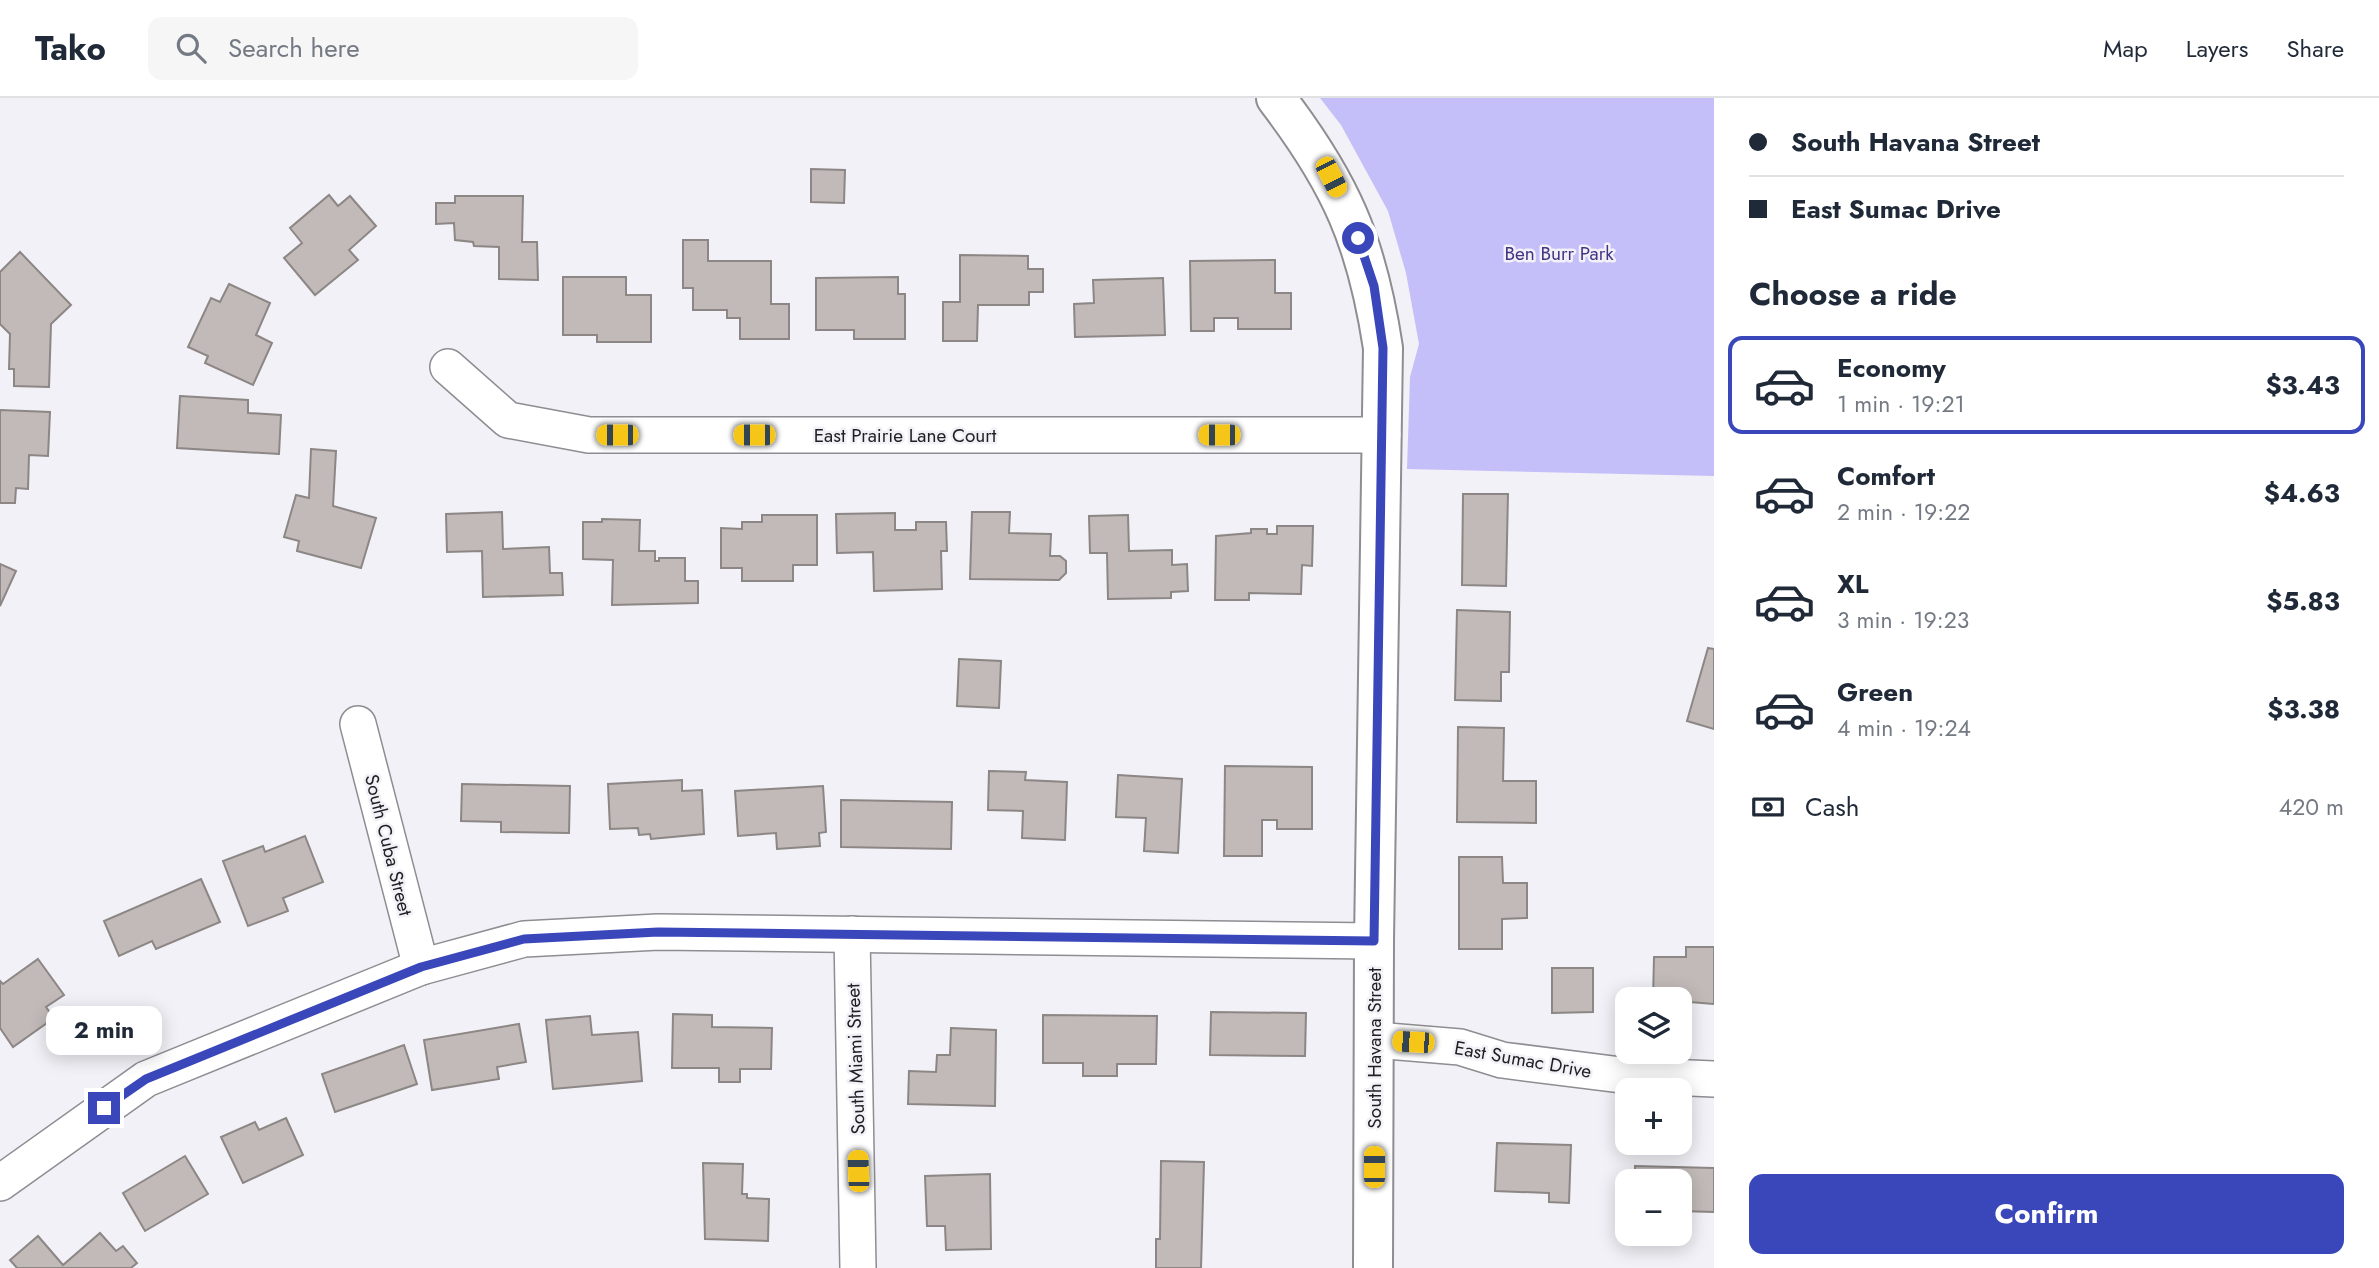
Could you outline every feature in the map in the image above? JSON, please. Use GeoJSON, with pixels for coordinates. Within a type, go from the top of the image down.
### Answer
{"type":"FeatureCollection","features":[{"type":"Feature","properties":{"kind":"street","name":"South Havana Street"},"geometry":{"type":"LineString","coordinates":[[1276,98],[1308,140],[1331,177],[1349,214],[1374,286],[1383,348],[1374,941],[1373,1268]]}},
{"type":"Feature","properties":{"kind":"street","name":"East Prairie Lane Court"},"geometry":{"type":"LineString","coordinates":[[448,367],[508,420],[589,435],[1383,435]]}},
{"type":"Feature","properties":{"kind":"street","name":"South Cuba Street"},"geometry":{"type":"LineString","coordinates":[[358,724],[421,967]]}},
{"type":"Feature","properties":{"kind":"street"},"geometry":{"type":"LineString","coordinates":[[0,1183],[146,1079],[421,967],[524,939],[658,932],[1374,941]]}},
{"type":"Feature","properties":{"kind":"street","name":"South Miami Street"},"geometry":{"type":"LineString","coordinates":[[852,934],[858,1268]]}},
{"type":"Feature","properties":{"kind":"street","name":"East Sumac Drive"},"geometry":{"type":"LineString","coordinates":[[1375,1040],[1460,1047],[1502,1060],[1621,1075],[1714,1079]]}},
{"type":"Feature","properties":{"kind":"green space","name":"Ben Burr Park"},"geometry":{"type":"Polygon","coordinates":[[[1320,98],[1714,98],[1714,476],[1407,469],[1410,377],[1419,344],[1406,273],[1388,211],[1341,125],[1320,98]]]}},
{"type":"Feature","properties":{"kind":"building"},"geometry":{"type":"Polygon","coordinates":[[[811,169],[845,170],[844,203],[811,202],[811,169]]]}},
{"type":"Feature","properties":{"kind":"building"},"geometry":{"type":"Polygon","coordinates":[[[329,195],[338,206],[350,196],[376,226],[349,250],[358,260],[315,295],[284,258],[302,243],[290,228],[329,195]]]}},
{"type":"Feature","properties":{"kind":"building"},"geometry":{"type":"Polygon","coordinates":[[[455,196],[523,196],[522,242],[537,242],[538,280],[499,279],[499,247],[474,246],[473,242],[455,240],[454,223],[436,224],[436,203],[455,203],[455,196]]]}},
{"type":"Feature","properties":{"kind":"building"},"geometry":{"type":"Polygon","coordinates":[[[683,240],[708,240],[708,261],[771,261],[771,304],[789,304],[789,339],[740,339],[740,318],[727,318],[727,310],[693,310],[693,288],[683,288],[683,240]]]}},
{"type":"Feature","properties":{"kind":"building"},"geometry":{"type":"Polygon","coordinates":[[[20,252],[71,305],[51,324],[49,387],[14,386],[14,369],[9,369],[10,334],[0,324],[0,272],[20,252]]]}},
{"type":"Feature","properties":{"kind":"building"},"geometry":{"type":"Polygon","coordinates":[[[960,255],[1028,256],[1028,269],[1043,269],[1043,292],[1029,292],[1029,305],[978,305],[977,341],[943,341],[943,302],[960,302],[960,255]]]}},
{"type":"Feature","properties":{"kind":"building"},"geometry":{"type":"Polygon","coordinates":[[[1275,260],[1275,293],[1291,293],[1291,329],[1238,329],[1238,318],[1214,318],[1214,331],[1191,331],[1190,261],[1275,260]]]}},
{"type":"Feature","properties":{"kind":"building"},"geometry":{"type":"Polygon","coordinates":[[[563,277],[626,277],[626,295],[651,295],[651,342],[597,342],[597,335],[563,335],[563,277]]]}},
{"type":"Feature","properties":{"kind":"building"},"geometry":{"type":"Polygon","coordinates":[[[898,277],[898,294],[905,294],[905,339],[854,339],[854,330],[816,330],[816,278],[898,277]]]}},
{"type":"Feature","properties":{"kind":"building"},"geometry":{"type":"Polygon","coordinates":[[[1163,278],[1165,335],[1075,337],[1074,304],[1094,303],[1093,280],[1163,278]]]}},
{"type":"Feature","properties":{"kind":"building"},"geometry":{"type":"Polygon","coordinates":[[[229,284],[270,303],[256,335],[272,343],[253,385],[205,363],[208,356],[188,347],[211,298],[220,302],[229,284]]]}},
{"type":"Feature","properties":{"kind":"building"},"geometry":{"type":"Polygon","coordinates":[[[180,396],[248,400],[248,413],[281,415],[279,454],[177,448],[180,396]]]}},
{"type":"Feature","properties":{"kind":"building"},"geometry":{"type":"Polygon","coordinates":[[[0,410],[50,412],[48,456],[29,455],[28,489],[16,488],[15,503],[0,503],[0,410]]]}},
{"type":"Feature","properties":{"kind":"building"},"geometry":{"type":"Polygon","coordinates":[[[311,449],[336,451],[333,506],[376,518],[361,568],[297,551],[299,541],[284,537],[296,495],[309,498],[311,449]]]}},
{"type":"Feature","properties":{"kind":"building"},"geometry":{"type":"Polygon","coordinates":[[[1463,494],[1508,494],[1506,586],[1462,585],[1463,494]]]}},
{"type":"Feature","properties":{"kind":"building"},"geometry":{"type":"Polygon","coordinates":[[[502,512],[503,549],[549,547],[550,573],[562,573],[563,595],[483,597],[482,551],[447,552],[446,514],[502,512]]]}},
{"type":"Feature","properties":{"kind":"building"},"geometry":{"type":"Polygon","coordinates":[[[972,512],[1010,512],[1009,533],[1051,534],[1050,556],[1060,556],[1066,561],[1066,573],[1059,580],[970,579],[972,512]]]}},
{"type":"Feature","properties":{"kind":"building"},"geometry":{"type":"Polygon","coordinates":[[[895,513],[895,530],[916,530],[916,522],[946,522],[947,551],[941,551],[942,589],[874,591],[873,552],[837,553],[836,514],[895,513]]]}},
{"type":"Feature","properties":{"kind":"building"},"geometry":{"type":"Polygon","coordinates":[[[762,515],[817,515],[817,565],[793,565],[793,581],[742,581],[742,568],[721,568],[721,528],[742,529],[742,522],[762,522],[762,515]]]}},
{"type":"Feature","properties":{"kind":"building"},"geometry":{"type":"Polygon","coordinates":[[[1128,515],[1129,551],[1172,550],[1172,565],[1187,564],[1188,591],[1171,592],[1171,598],[1108,599],[1107,553],[1090,553],[1089,516],[1128,515]]]}},
{"type":"Feature","properties":{"kind":"building"},"geometry":{"type":"Polygon","coordinates":[[[602,519],[640,520],[639,551],[655,551],[655,561],[659,561],[659,558],[685,558],[685,581],[698,581],[698,603],[612,605],[613,560],[583,559],[583,522],[602,522],[602,519]]]}},
{"type":"Feature","properties":{"kind":"building"},"geometry":{"type":"Polygon","coordinates":[[[1277,526],[1313,526],[1312,566],[1302,565],[1301,594],[1249,593],[1249,600],[1215,600],[1216,536],[1251,533],[1251,529],[1267,529],[1267,534],[1277,534],[1277,526]]]}},
{"type":"Feature","properties":{"kind":"building"},"geometry":{"type":"Polygon","coordinates":[[[0,564],[16,571],[0,606],[0,564]]]}},
{"type":"Feature","properties":{"kind":"building"},"geometry":{"type":"Polygon","coordinates":[[[1457,610],[1510,612],[1509,672],[1501,672],[1501,701],[1455,700],[1457,610]]]}},
{"type":"Feature","properties":{"kind":"building"},"geometry":{"type":"Polygon","coordinates":[[[1708,648],[1714,649],[1714,729],[1687,721],[1708,648]]]}},
{"type":"Feature","properties":{"kind":"building"},"geometry":{"type":"Polygon","coordinates":[[[959,659],[1001,661],[999,708],[957,706],[959,659]]]}},
{"type":"Feature","properties":{"kind":"building"},"geometry":{"type":"Polygon","coordinates":[[[1458,727],[1504,728],[1503,781],[1536,781],[1536,823],[1457,822],[1458,727]]]}},
{"type":"Feature","properties":{"kind":"building"},"geometry":{"type":"Polygon","coordinates":[[[1225,766],[1312,767],[1312,829],[1277,829],[1277,820],[1262,820],[1262,856],[1224,856],[1225,766]]]}},
{"type":"Feature","properties":{"kind":"building"},"geometry":{"type":"Polygon","coordinates":[[[989,771],[1026,772],[1025,780],[1067,782],[1065,840],[1022,838],[1023,811],[988,810],[989,771]]]}},
{"type":"Feature","properties":{"kind":"building"},"geometry":{"type":"Polygon","coordinates":[[[1118,775],[1182,779],[1178,853],[1144,851],[1146,818],[1116,817],[1118,775]]]}},
{"type":"Feature","properties":{"kind":"building"},"geometry":{"type":"Polygon","coordinates":[[[682,780],[682,791],[702,790],[704,834],[651,839],[650,834],[639,835],[638,828],[610,829],[608,784],[682,780]]]}},
{"type":"Feature","properties":{"kind":"building"},"geometry":{"type":"Polygon","coordinates":[[[462,784],[570,786],[569,833],[501,832],[501,822],[461,821],[462,784]]]}},
{"type":"Feature","properties":{"kind":"building"},"geometry":{"type":"Polygon","coordinates":[[[823,786],[826,832],[819,833],[820,846],[777,849],[776,833],[738,836],[735,791],[823,786]]]}},
{"type":"Feature","properties":{"kind":"building"},"geometry":{"type":"Polygon","coordinates":[[[841,800],[952,802],[951,849],[841,847],[841,800]]]}},
{"type":"Feature","properties":{"kind":"building"},"geometry":{"type":"Polygon","coordinates":[[[305,836],[323,882],[283,898],[288,911],[248,926],[223,861],[263,846],[265,852],[305,836]]]}},
{"type":"Feature","properties":{"kind":"building"},"geometry":{"type":"Polygon","coordinates":[[[1459,857],[1502,857],[1503,883],[1527,883],[1527,918],[1502,919],[1502,949],[1459,949],[1459,857]]]}},
{"type":"Feature","properties":{"kind":"building"},"geometry":{"type":"Polygon","coordinates":[[[201,879],[220,922],[156,949],[152,941],[119,956],[104,921],[201,879]]]}},
{"type":"Feature","properties":{"kind":"building"},"geometry":{"type":"Polygon","coordinates":[[[1686,947],[1714,947],[1714,1004],[1692,1002],[1692,987],[1653,987],[1654,957],[1686,957],[1686,947]]]}},
{"type":"Feature","properties":{"kind":"building"},"geometry":{"type":"Polygon","coordinates":[[[38,959],[64,995],[46,1007],[54,1018],[13,1047],[0,1028],[0,981],[3,984],[38,959]]]}},
{"type":"Feature","properties":{"kind":"building"},"geometry":{"type":"Polygon","coordinates":[[[1552,968],[1593,968],[1593,1012],[1552,1013],[1552,968]]]}},
{"type":"Feature","properties":{"kind":"building"},"geometry":{"type":"Polygon","coordinates":[[[1211,1012],[1306,1013],[1305,1056],[1210,1055],[1211,1012]]]}},
{"type":"Feature","properties":{"kind":"building"},"geometry":{"type":"Polygon","coordinates":[[[673,1014],[712,1015],[712,1027],[772,1028],[771,1069],[740,1069],[740,1082],[719,1082],[719,1068],[672,1068],[673,1014]]]}},
{"type":"Feature","properties":{"kind":"building"},"geometry":{"type":"Polygon","coordinates":[[[1043,1015],[1157,1016],[1156,1064],[1117,1064],[1117,1076],[1083,1076],[1083,1063],[1043,1063],[1043,1015]]]}},
{"type":"Feature","properties":{"kind":"building"},"geometry":{"type":"Polygon","coordinates":[[[590,1016],[592,1035],[638,1032],[642,1081],[553,1089],[546,1020],[590,1016]]]}},
{"type":"Feature","properties":{"kind":"building"},"geometry":{"type":"Polygon","coordinates":[[[519,1024],[526,1062],[497,1067],[499,1079],[432,1090],[424,1040],[519,1024]]]}},
{"type":"Feature","properties":{"kind":"building"},"geometry":{"type":"Polygon","coordinates":[[[951,1028],[996,1030],[995,1106],[908,1104],[909,1071],[936,1072],[937,1055],[950,1055],[951,1028]]]}},
{"type":"Feature","properties":{"kind":"building"},"geometry":{"type":"Polygon","coordinates":[[[404,1045],[417,1084],[335,1112],[322,1074],[404,1045]]]}},
{"type":"Feature","properties":{"kind":"building"},"geometry":{"type":"Polygon","coordinates":[[[286,1118],[303,1155],[243,1183],[221,1137],[255,1122],[259,1130],[286,1118]]]}},
{"type":"Feature","properties":{"kind":"building"},"geometry":{"type":"Polygon","coordinates":[[[1497,1143],[1571,1145],[1569,1203],[1549,1202],[1549,1193],[1495,1191],[1497,1143]]]}},
{"type":"Feature","properties":{"kind":"building"},"geometry":{"type":"Polygon","coordinates":[[[185,1156],[208,1194],[145,1231],[123,1193],[185,1156]]]}},
{"type":"Feature","properties":{"kind":"building"},"geometry":{"type":"Polygon","coordinates":[[[1161,1161],[1204,1162],[1201,1268],[1156,1268],[1156,1239],[1160,1239],[1161,1161]]]}},
{"type":"Feature","properties":{"kind":"building"},"geometry":{"type":"Polygon","coordinates":[[[703,1163],[743,1164],[742,1194],[747,1194],[747,1198],[769,1199],[768,1241],[705,1239],[703,1163]]]}},
{"type":"Feature","properties":{"kind":"building"},"geometry":{"type":"Polygon","coordinates":[[[1635,1166],[1714,1168],[1714,1212],[1692,1211],[1692,1169],[1635,1169],[1635,1166]]]}},
{"type":"Feature","properties":{"kind":"building"},"geometry":{"type":"Polygon","coordinates":[[[990,1174],[991,1249],[946,1250],[945,1226],[927,1226],[925,1176],[990,1174]]]}},
{"type":"Feature","properties":{"kind":"building"},"geometry":{"type":"Polygon","coordinates":[[[100,1233],[116,1251],[123,1246],[137,1263],[131,1268],[17,1268],[10,1260],[38,1236],[63,1265],[100,1233]]]}},
{"type":"Feature","properties":{"kind":"route"},"geometry":{"type":"LineString","coordinates":[[104,1108],[146,1079],[421,967],[524,939],[658,932],[1374,941],[1383,348],[1374,286],[1358,238]]}}]}
